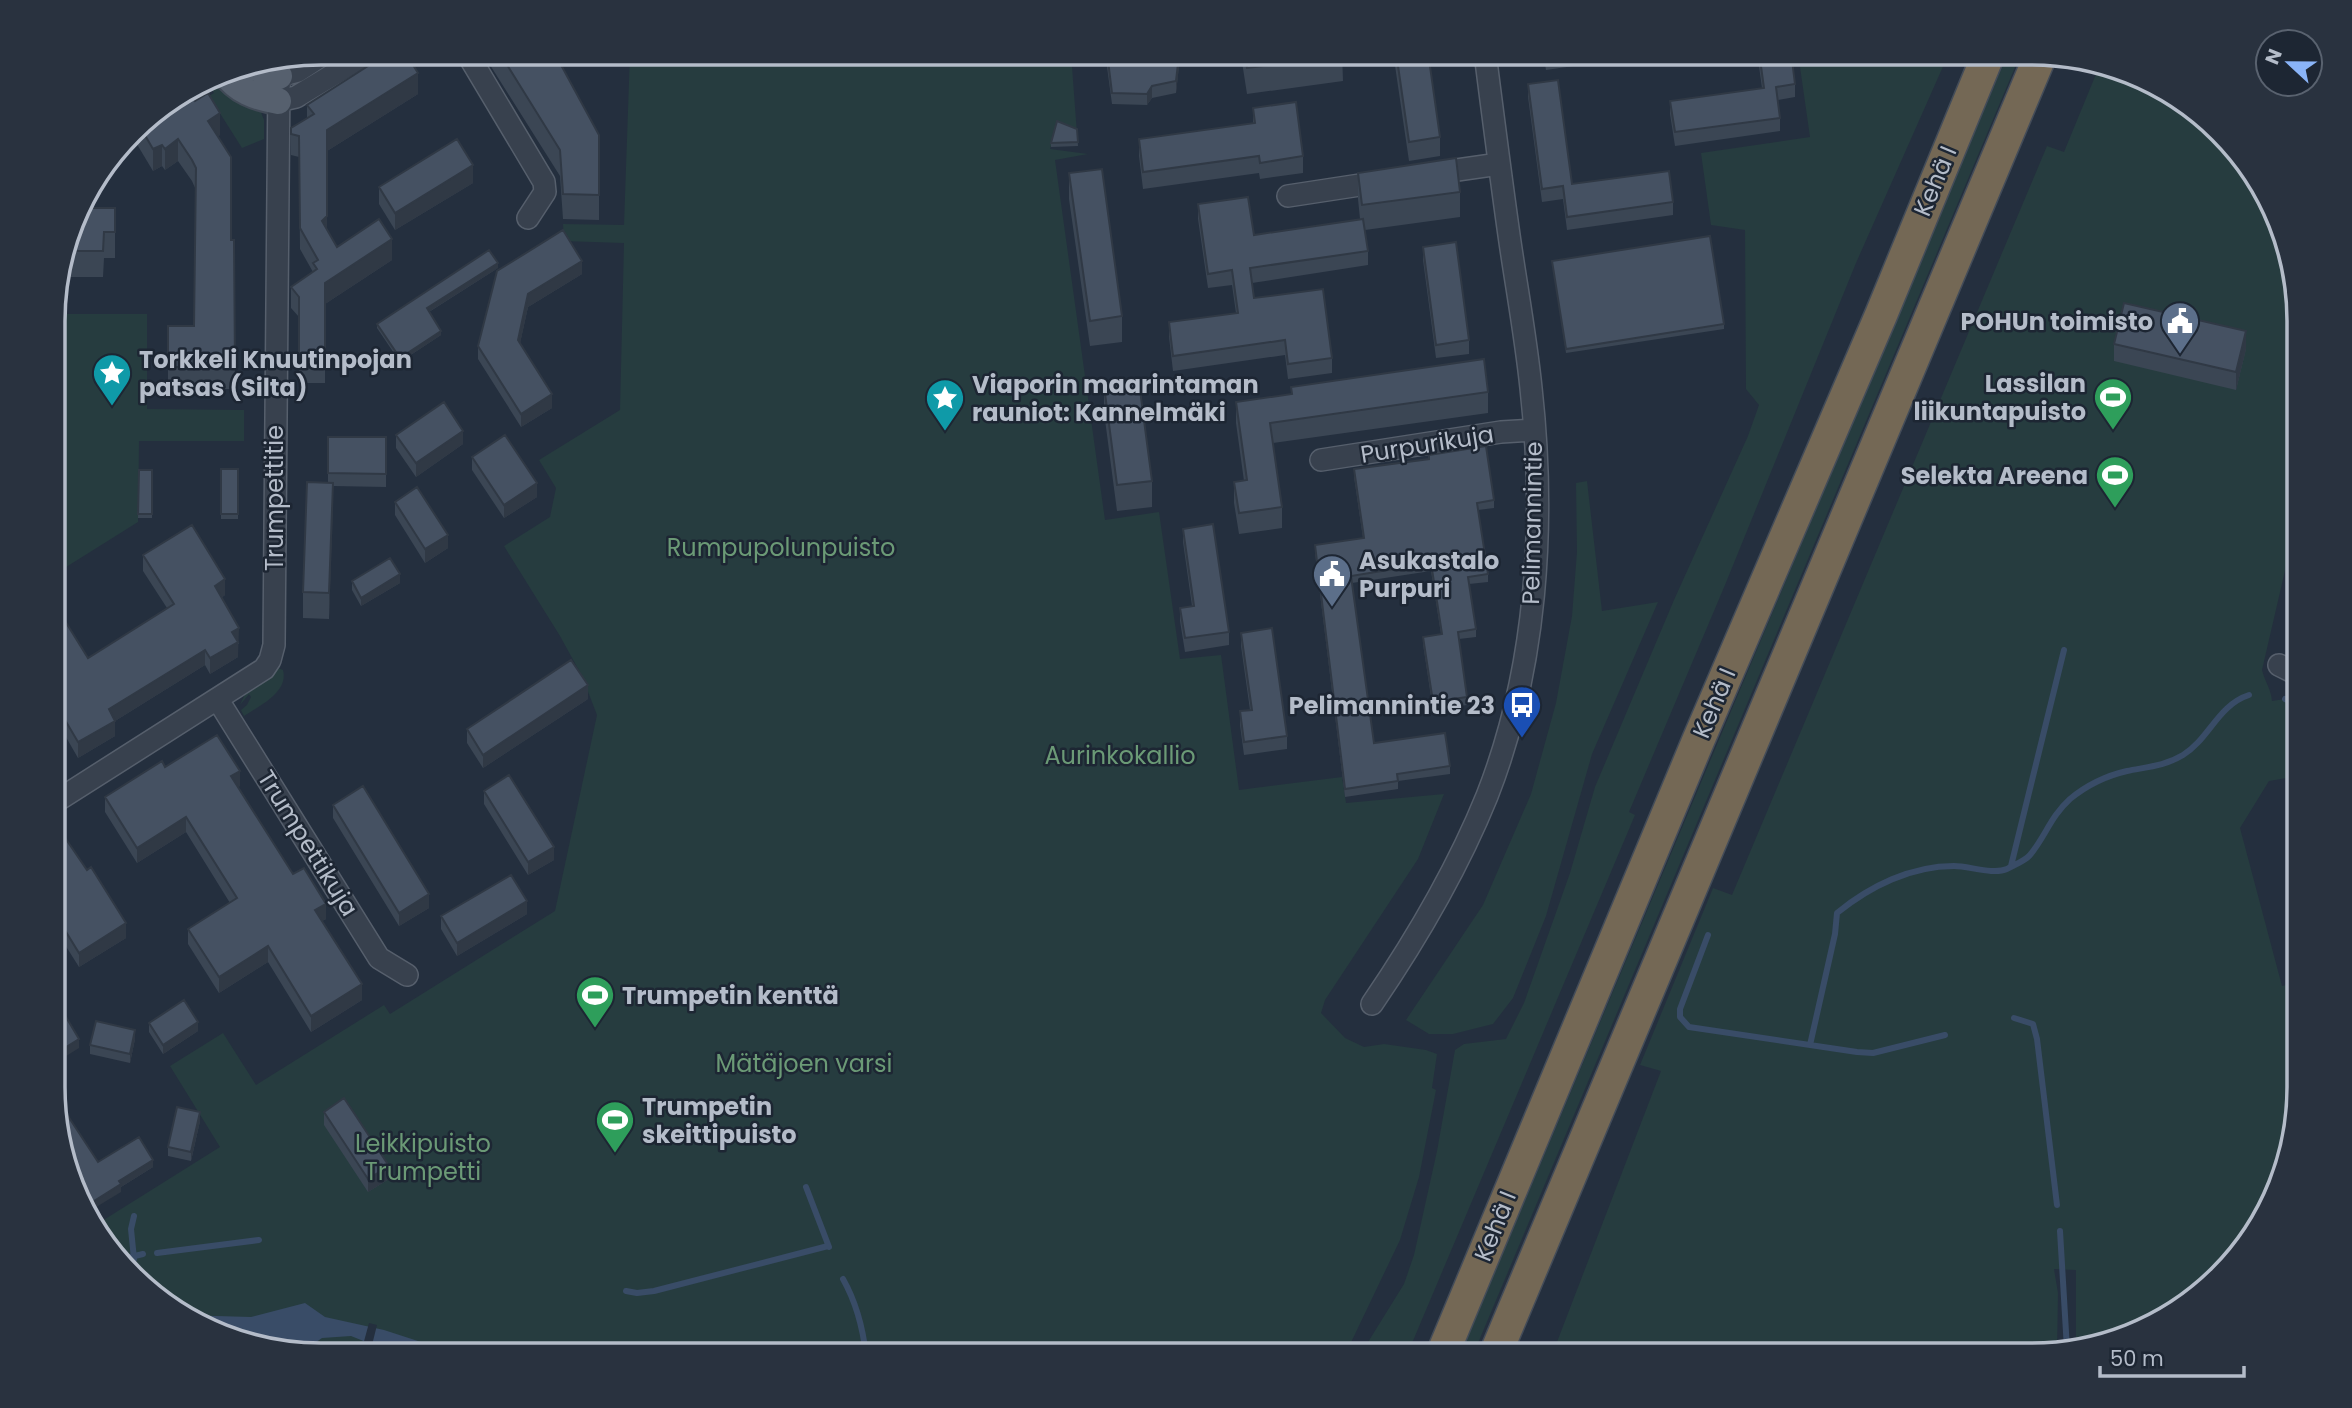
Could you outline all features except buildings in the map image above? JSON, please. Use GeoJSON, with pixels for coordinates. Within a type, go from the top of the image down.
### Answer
{"type":"FeatureCollection","features":[{"type":"Feature","properties":{"kind":"highway","name":"Kehä I"},"geometry":{"type":"LineString","coordinates":[[1447,1343],[1698,741],[1881,315],[1984,65]]}},
{"type":"Feature","properties":{"kind":"highway","name":"Kehä I"},"geometry":{"type":"LineString","coordinates":[[1500,1343],[2036,65]]}},
{"type":"Feature","properties":{"kind":"main road"},"geometry":{"type":"LineString","coordinates":[[262,72],[278,89]]}},
{"type":"Feature","properties":{"kind":"main road"},"geometry":{"type":"LineString","coordinates":[[230,81],[246,93],[278,89]]}},
{"type":"Feature","properties":{"kind":"street"},"geometry":{"type":"LineString","coordinates":[[307,65],[278,89],[296,97],[348,65]]}},
{"type":"Feature","properties":{"kind":"street"},"geometry":{"type":"LineString","coordinates":[[475,65],[544,183],[545,192],[528,218]]}},
{"type":"Feature","properties":{"kind":"street","name":"Pelimannintie"},"geometry":{"type":"LineString","coordinates":[[1372,1004],[1432,910],[1460,857],[1488,794],[1509,724],[1528,633],[1535,578],[1534,430],[1531,389],[1487,65]]}},
{"type":"Feature","properties":{"kind":"street","name":"Trumpettitie"},"geometry":{"type":"LineString","coordinates":[[65,796],[218,700],[264,669],[270,660],[274,645],[278,89]]}},
{"type":"Feature","properties":{"kind":"street"},"geometry":{"type":"LineString","coordinates":[[1288,196],[1499,164]]}},
{"type":"Feature","properties":{"kind":"street","name":"Purpurikuja"},"geometry":{"type":"LineString","coordinates":[[1321,460],[1501,432],[1534,430]]}},
{"type":"Feature","properties":{"kind":"street"},"geometry":{"type":"LineString","coordinates":[[2279,665],[2287,669]]}},
{"type":"Feature","properties":{"kind":"street","name":"Trumpettikuja"},"geometry":{"type":"LineString","coordinates":[[218,700],[379,958],[407,975]]}},
{"type":"Feature","properties":{"kind":"green space"},"geometry":{"type":"Polygon","coordinates":[[[630,65],[1072,65],[1077,134],[1057,125],[1050,149],[1088,154],[1055,160],[1105,520],[1159,512],[1180,659],[1221,655],[1239,790],[1342,777],[1346,803],[1444,794],[1418,859],[1325,1000],[1321,1013],[1345,1038],[1364,1047],[1384,1044],[1437,1054],[1432,1088],[1436,1090],[1419,1177],[1400,1240],[1351,1343],[304,1343],[254,1335],[193,1309],[152,1280],[128,1256],[108,1230],[102,1221],[220,1147],[170,1066],[223,1033],[256,1085],[384,1005],[390,1014],[555,911],[597,715],[582,676],[560,636],[504,546],[550,517],[556,488],[539,460],[620,410],[624,243],[564,241],[563,224],[624,225],[630,65]]]}},
{"type":"Feature","properties":{"kind":"green space"},"geometry":{"type":"Polygon","coordinates":[[[1800,65],[1944,65],[1856,263],[1629,812],[1635,815],[1412,1343],[1367,1343],[1404,1284],[1414,1255],[1437,1151],[1455,1050],[1464,1044],[1506,1039],[1524,1003],[1570,873],[1595,787],[1674,600],[1748,436],[1759,405],[1746,389],[1745,230],[1711,225],[1701,153],[1810,137],[1800,65]]]}},
{"type":"Feature","properties":{"kind":"green space"},"geometry":{"type":"Polygon","coordinates":[[[2003,65],[2016,65],[1478,1343],[1465,1343],[2003,65]]]}},
{"type":"Feature","properties":{"kind":"green space"},"geometry":{"type":"Polygon","coordinates":[[[2097,73],[2145,91],[2200,128],[2224,152],[2261,207],[2279,254],[2287,304],[2287,562],[2262,670],[2272,701],[2287,700],[2287,778],[2269,781],[2240,828],[2282,986],[2287,985],[2287,1104],[2279,1154],[2268,1185],[2244,1230],[2224,1256],[2200,1280],[2145,1317],[2098,1335],[2076,1339],[2076,1270],[2054,1269],[2058,1293],[2057,1342],[1557,1343],[1661,1071],[1640,1065],[1713,888],[1732,895],[2047,146],[2064,152],[2097,73]]]}},
{"type":"Feature","properties":{"kind":"green space"},"geometry":{"type":"Polygon","coordinates":[[[228,82],[260,110],[264,120],[264,139],[242,148],[209,96],[214,93],[212,89],[228,82]]]}},
{"type":"Feature","properties":{"kind":"green space"},"geometry":{"type":"Polygon","coordinates":[[[65,314],[147,314],[147,409],[244,410],[244,441],[139,441],[138,522],[65,568],[65,314]]]}},
{"type":"Feature","properties":{"kind":"green space"},"geometry":{"type":"Polygon","coordinates":[[[1587,481],[1602,611],[1658,602],[1592,754],[1546,916],[1513,998],[1493,1024],[1453,1034],[1429,1034],[1406,1020],[1483,905],[1531,794],[1556,703],[1572,616],[1577,552],[1576,483],[1587,481]]]}},
{"type":"Feature","properties":{"kind":"green space"},"geometry":{"type":"Polygon","coordinates":[[[276,667],[283,670],[282,685],[265,703],[244,716],[241,710],[251,697],[249,694],[240,705],[246,692],[276,667]]]}},
{"type":"Feature","properties":{"kind":"water"},"geometry":{"type":"Polygon","coordinates":[[[305,1303],[325,1317],[384,1330],[424,1343],[368,1343],[351,1336],[322,1338],[315,1343],[287,1341],[254,1335],[205,1316],[251,1317],[305,1303]]]}},
{"type":"Feature","properties":{"kind":"pier"},"geometry":{"type":"Polygon","coordinates":[[[369,1323],[377,1325],[372,1343],[364,1343],[369,1323]]]}},
{"type":"Feature","properties":{"kind":"waterway"},"geometry":{"type":"LineString","coordinates":[[2011,866],[2064,650]]}},
{"type":"Feature","properties":{"kind":"waterway"},"geometry":{"type":"LineString","coordinates":[[1810,1045],[1835,934],[1837,913],[1877,886],[1907,874],[1954,866],[2001,871],[2019,863],[2030,855],[2058,812],[2076,794],[2111,776],[2162,764],[2183,755],[2200,740],[2229,706],[2249,695]]}},
{"type":"Feature","properties":{"kind":"waterway"},"geometry":{"type":"LineString","coordinates":[[1708,935],[1680,1009],[1680,1017],[1689,1027],[1873,1053],[1945,1035]]}},
{"type":"Feature","properties":{"kind":"waterway"},"geometry":{"type":"LineString","coordinates":[[2014,1018],[2033,1024],[2037,1039],[2057,1205]]}},
{"type":"Feature","properties":{"kind":"waterway"},"geometry":{"type":"LineString","coordinates":[[806,1187],[829,1247]]}},
{"type":"Feature","properties":{"kind":"waterway"},"geometry":{"type":"LineString","coordinates":[[134,1216],[131,1229],[134,1259]]}},
{"type":"Feature","properties":{"kind":"waterway"},"geometry":{"type":"LineString","coordinates":[[2060,1231],[2067,1341]]}},
{"type":"Feature","properties":{"kind":"waterway"},"geometry":{"type":"LineString","coordinates":[[157,1253],[259,1240]]}},
{"type":"Feature","properties":{"kind":"waterway"},"geometry":{"type":"LineString","coordinates":[[626,1291],[654,1291],[828,1246]]}},
{"type":"Feature","properties":{"kind":"waterway"},"geometry":{"type":"LineString","coordinates":[[129,1257],[143,1254]]}},
{"type":"Feature","properties":{"kind":"waterway"},"geometry":{"type":"LineString","coordinates":[[843,1279],[852,1297],[864,1343]]}},
{"type":"Feature","properties":{"kind":"place","name":"POHUn toimisto"},"geometry":{"type":"Point","coordinates":[2180,355]}},
{"type":"Feature","properties":{"kind":"place","name":"Torkkeli Knuutinpojan patsas (Silta)"},"geometry":{"type":"Point","coordinates":[112,407]}},
{"type":"Feature","properties":{"kind":"place","name":"Lassilan liikuntapuisto"},"geometry":{"type":"Point","coordinates":[2113,431]}},
{"type":"Feature","properties":{"kind":"place","name":"Viaporin maarintaman rauniot: Kannelmäki"},"geometry":{"type":"Point","coordinates":[945,432]}},
{"type":"Feature","properties":{"kind":"place","name":"Selekta Areena"},"geometry":{"type":"Point","coordinates":[2115,509]}},
{"type":"Feature","properties":{"kind":"place","name":"Asukastalo Purpuri"},"geometry":{"type":"Point","coordinates":[1332,608]}},
{"type":"Feature","properties":{"kind":"place","name":"Pelimannintie 23"},"geometry":{"type":"Point","coordinates":[1522,739]}},
{"type":"Feature","properties":{"kind":"place","name":"Trumpetin kenttä"},"geometry":{"type":"Point","coordinates":[595,1029]}},
{"type":"Feature","properties":{"kind":"place","name":"Trumpetin skeittipuisto"},"geometry":{"type":"Point","coordinates":[615,1154]}},
{"type":"Feature","properties":{"kind":"park label","name":"Rumpupolunpuisto"},"geometry":{"type":"Point","coordinates":[781,547]}},
{"type":"Feature","properties":{"kind":"park label","name":"Aurinkokallio"},"geometry":{"type":"Point","coordinates":[1120,755]}},
{"type":"Feature","properties":{"kind":"park label","name":"Mätäjoen varsi"},"geometry":{"type":"Point","coordinates":[804,1063]}},
{"type":"Feature","properties":{"kind":"park label","name":"Leikkipuisto Trumpetti"},"geometry":{"type":"Point","coordinates":[423,1157]}}]}
